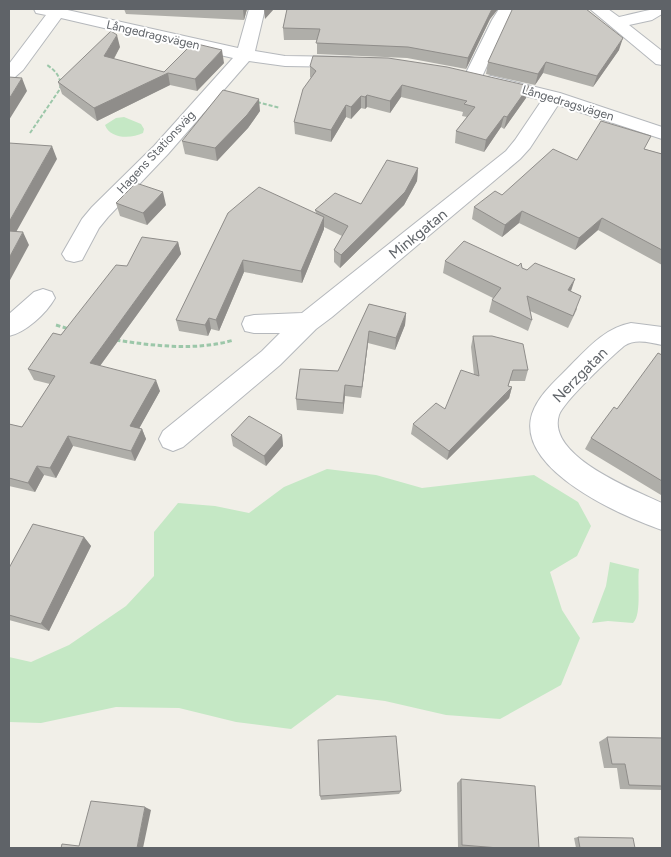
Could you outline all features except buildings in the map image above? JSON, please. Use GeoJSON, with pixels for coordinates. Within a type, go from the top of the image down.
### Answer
{"type":"FeatureCollection","features":[{"type":"Feature","properties":{"kind":"street"},"geometry":{"type":"LineString","coordinates":[[245,55],[256,9]]}},
{"type":"Feature","properties":{"kind":"street","name":"Långedragsvägen"},"geometry":{"type":"LineString","coordinates":[[513,9],[505,13],[464,75],[553,97],[662,133]]}},
{"type":"Feature","properties":{"kind":"street"},"geometry":{"type":"LineString","coordinates":[[598,9],[662,60]]}},
{"type":"Feature","properties":{"kind":"street"},"geometry":{"type":"LineString","coordinates":[[615,22],[646,16],[658,9]]}},
{"type":"Feature","properties":{"kind":"street"},"geometry":{"type":"LineString","coordinates":[[9,73],[22,58],[49,11]]}},
{"type":"Feature","properties":{"kind":"street","name":"Långedragsvägen"},"geometry":{"type":"LineString","coordinates":[[49,11],[245,55],[285,61],[368,62]]}},
{"type":"Feature","properties":{"kind":"street","name":"Hagens Stationsväg"},"geometry":{"type":"LineString","coordinates":[[74,254],[90,224],[100,212],[162,150],[245,55]]}},
{"type":"Feature","properties":{"kind":"street","name":"Minkgatan"},"geometry":{"type":"LineString","coordinates":[[173,439],[271,358],[307,322],[513,156],[524,144],[553,97]]}},
{"type":"Feature","properties":{"kind":"street"},"geometry":{"type":"LineString","coordinates":[[16,322],[42,298]]}},
{"type":"Feature","properties":{"kind":"street"},"geometry":{"type":"LineString","coordinates":[[254,324],[307,322]]}},
{"type":"Feature","properties":{"kind":"street","name":"Nerzgatan"},"geometry":{"type":"LineString","coordinates":[[662,336],[632,332],[620,335],[569,383],[549,407],[544,421],[546,434],[556,454],[577,472],[662,518]]}},
{"type":"Feature","properties":{"kind":"path"},"geometry":{"type":"LineString","coordinates":[[22,58],[43,62],[54,69],[60,79],[60,88],[30,132]]}},
{"type":"Feature","properties":{"kind":"path"},"geometry":{"type":"LineString","coordinates":[[256,102],[280,108]]}},
{"type":"Feature","properties":{"kind":"path"},"geometry":{"type":"LineString","coordinates":[[16,322],[77,332]]}},
{"type":"Feature","properties":{"kind":"path"},"geometry":{"type":"LineString","coordinates":[[110,338],[162,345],[229,342],[238,338],[254,324]]}},
{"type":"Feature","properties":{"kind":"green space"},"geometry":{"type":"Polygon","coordinates":[[[124,117],[141,124],[144,129],[143,133],[127,137],[116,135],[111,133],[105,125],[116,118],[124,117]]]}},
{"type":"Feature","properties":{"kind":"green space"},"geometry":{"type":"Polygon","coordinates":[[[327,469],[376,475],[422,488],[534,475],[578,502],[591,526],[577,556],[550,572],[562,610],[580,638],[561,685],[500,719],[446,715],[385,701],[337,695],[291,729],[236,722],[179,708],[116,707],[41,723],[9,722],[9,657],[31,662],[69,645],[126,606],[154,576],[154,532],[178,503],[215,506],[249,513],[284,487],[327,469]]]}},
{"type":"Feature","properties":{"kind":"green space"},"geometry":{"type":"Polygon","coordinates":[[[610,562],[639,569],[638,606],[636,619],[633,623],[608,621],[592,623],[606,586],[610,562]]]}}]}
